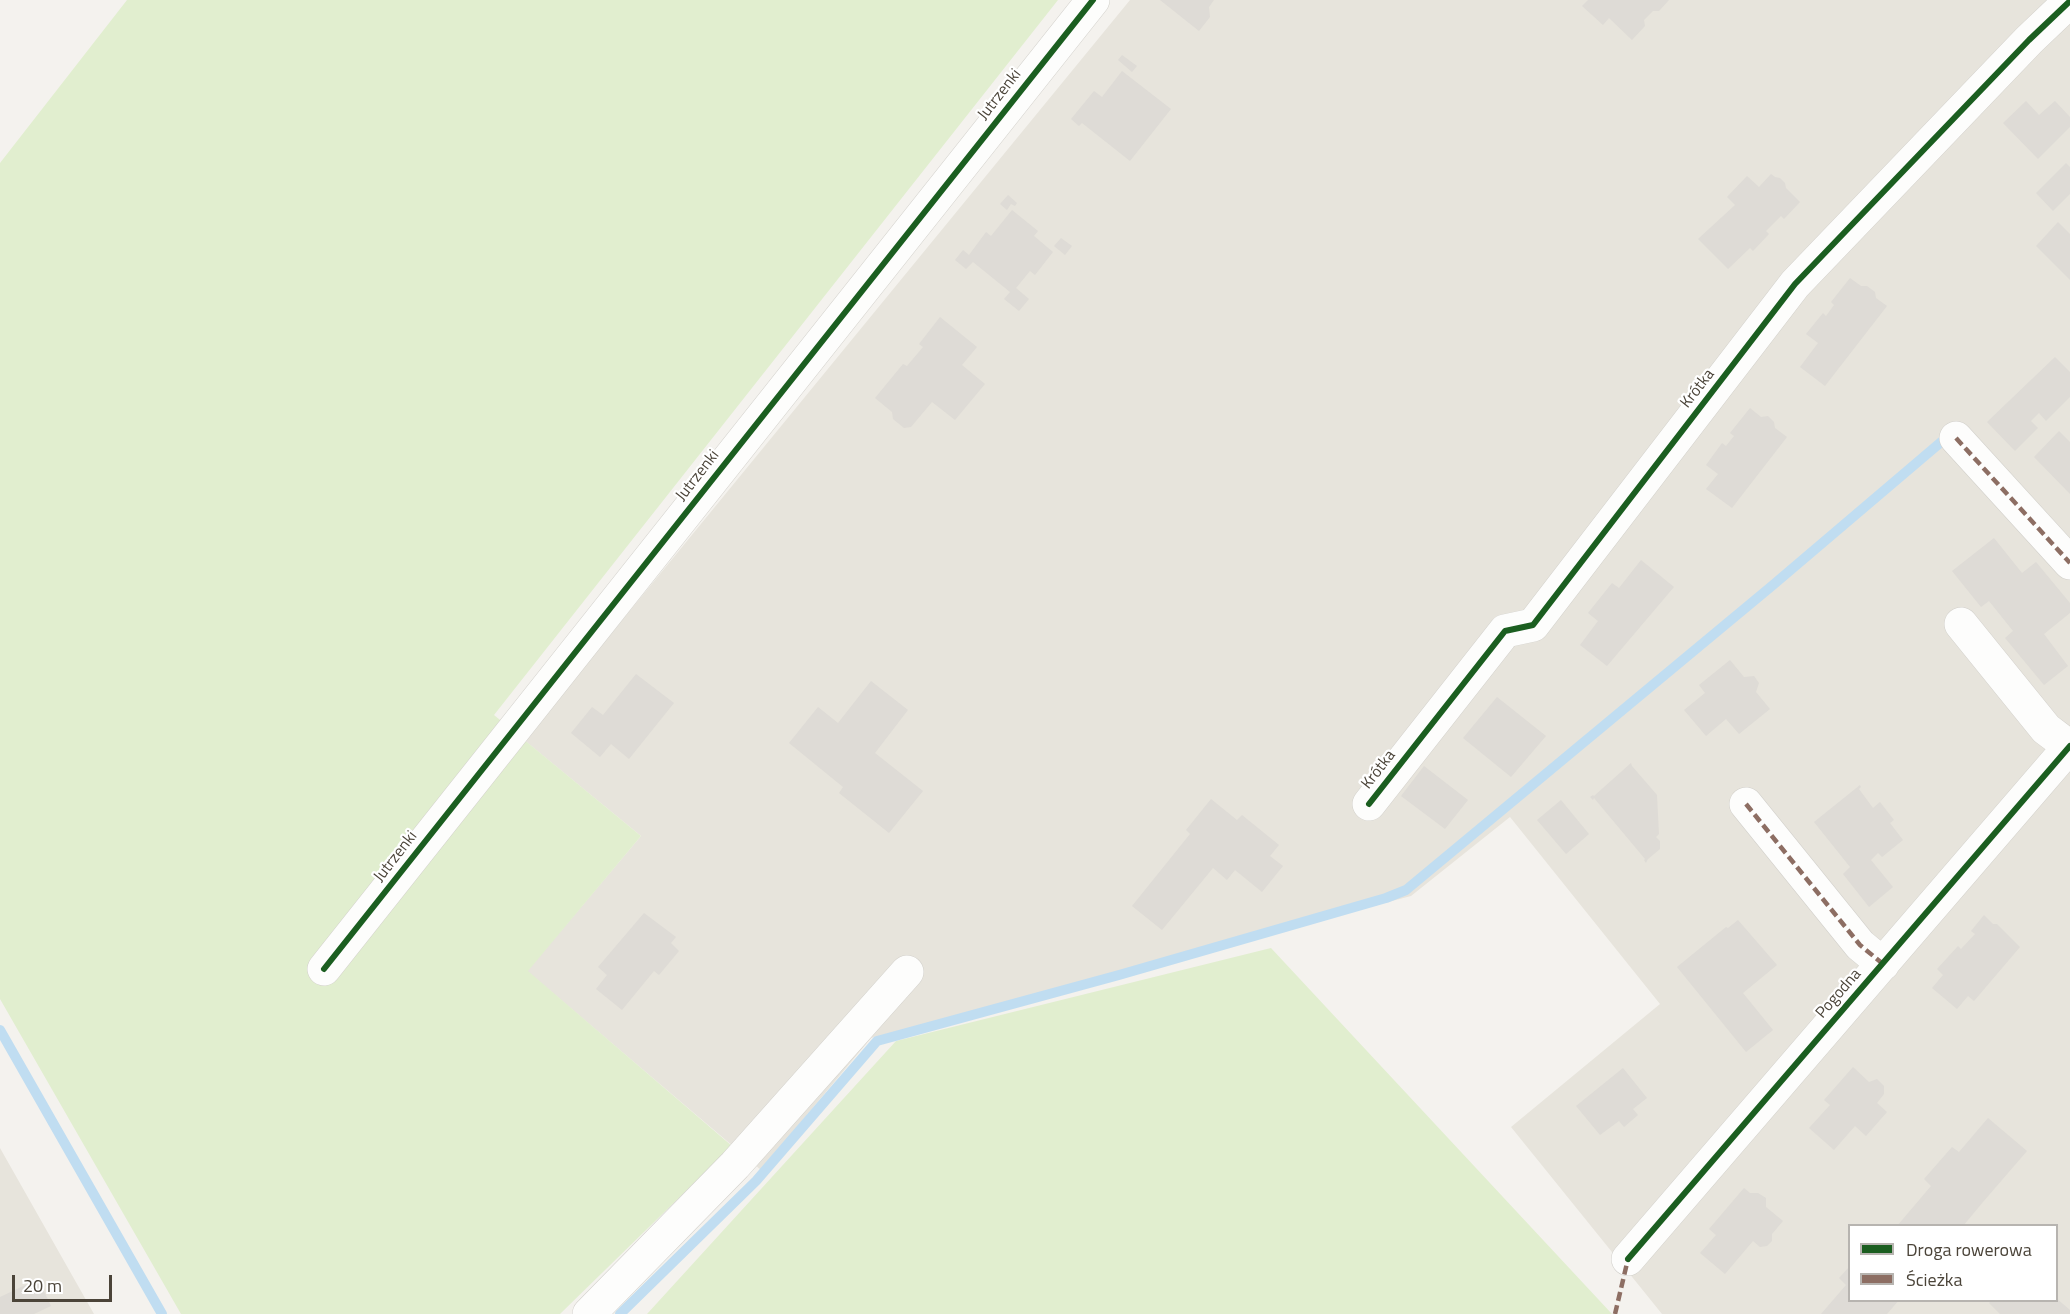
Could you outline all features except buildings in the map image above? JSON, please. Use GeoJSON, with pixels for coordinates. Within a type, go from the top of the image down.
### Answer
{"type":"FeatureCollection","features":[{"type":"Feature","properties":{"kind":"street","name":"Jutrzenki"},"geometry":{"type":"LineString","coordinates":[[324,969],[1093,0]]}},
{"type":"Feature","properties":{"kind":"street","name":"Krótka"},"geometry":{"type":"LineString","coordinates":[[1369,804],[1505,631],[1533,625],[1795,284],[2070,0]]}},
{"type":"Feature","properties":{"kind":"street"},"geometry":{"type":"LineString","coordinates":[[1956,438],[2070,563]]}},
{"type":"Feature","properties":{"kind":"street"},"geometry":{"type":"LineString","coordinates":[[1961,624],[2046,729],[2070,746]]}},
{"type":"Feature","properties":{"kind":"street","name":"Pogodna"},"geometry":{"type":"LineString","coordinates":[[1628,1258],[2070,746]]}},
{"type":"Feature","properties":{"kind":"street"},"geometry":{"type":"LineString","coordinates":[[1746,804],[1860,945],[1883,964]]}},
{"type":"Feature","properties":{"kind":"street"},"geometry":{"type":"LineString","coordinates":[[589,1314],[735,1165],[907,972]]}},
{"type":"Feature","properties":{"kind":"shaded area"},"geometry":{"type":"Polygon","coordinates":[[[1130,0],[2070,0],[2070,1314],[1662,1314],[1511,1127],[1660,1004],[1510,817],[1411,896],[871,1038],[761,1170],[527,971],[641,836],[524,740],[1130,0]]]}},
{"type":"Feature","properties":{"kind":"shaded area"},"geometry":{"type":"Polygon","coordinates":[[[0,1148],[94,1314],[0,1314],[0,1148]]]}},
{"type":"Feature","properties":{"kind":"green space"},"geometry":{"type":"Polygon","coordinates":[[[127,0],[1058,0],[494,715],[641,836],[528,971],[732,1146],[560,1314],[181,1314],[0,999],[0,163],[127,0]]]}},
{"type":"Feature","properties":{"kind":"green space"},"geometry":{"type":"Polygon","coordinates":[[[1271,948],[1612,1314],[647,1314],[896,1041],[1271,948]]]}},
{"type":"Feature","properties":{"kind":"waterway"},"geometry":{"type":"LineString","coordinates":[[620,1314],[756,1181],[877,1041],[1119,975],[1386,898],[1406,890],[1947,437]]}},
{"type":"Feature","properties":{"kind":"waterway"},"geometry":{"type":"LineString","coordinates":[[0,1030],[162,1314]]}},
{"type":"Feature","properties":{"kind":"marked path"},"geometry":{"type":"LineString","coordinates":[[1956,438],[2070,563]]}},
{"type":"Feature","properties":{"kind":"marked path"},"geometry":{"type":"LineString","coordinates":[[1746,804],[1860,945],[1883,964]]}},
{"type":"Feature","properties":{"kind":"marked path"},"geometry":{"type":"LineString","coordinates":[[1615,1314],[1628,1259],[1631,1255]]}},
{"type":"Feature","properties":{"kind":"cycle path"},"geometry":{"type":"LineString","coordinates":[[324,969],[1093,0]]}},
{"type":"Feature","properties":{"kind":"cycle path"},"geometry":{"type":"LineString","coordinates":[[1369,804],[1505,631],[1533,625],[1795,284],[2029,40],[2070,1]]}},
{"type":"Feature","properties":{"kind":"cycle path"},"geometry":{"type":"LineString","coordinates":[[1628,1259],[2070,746]]}}]}
